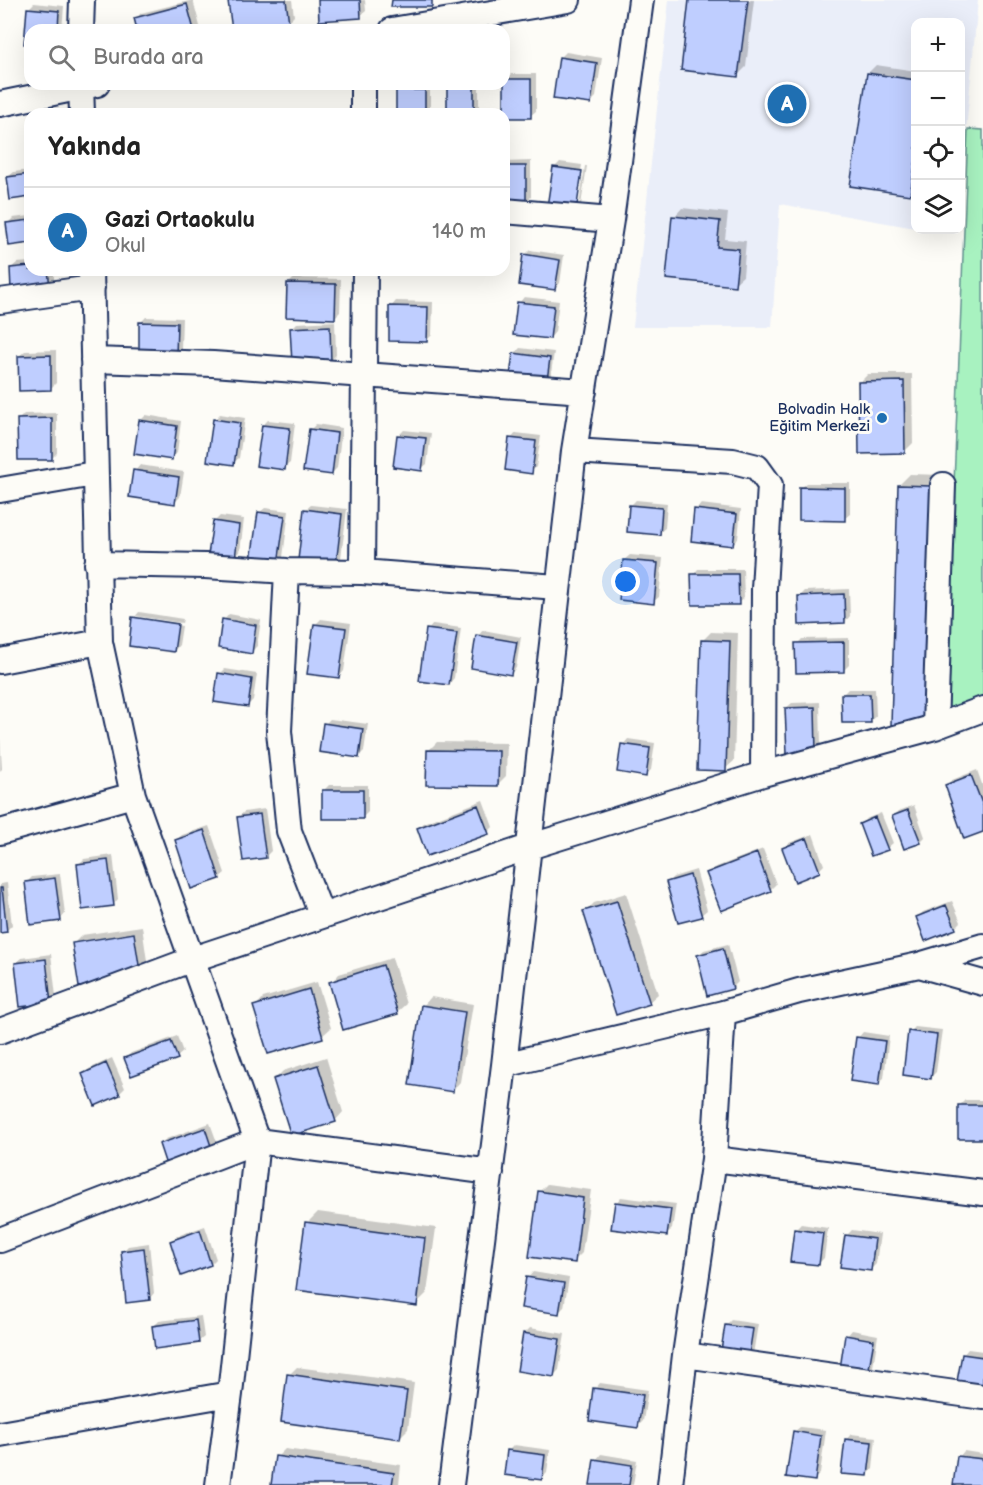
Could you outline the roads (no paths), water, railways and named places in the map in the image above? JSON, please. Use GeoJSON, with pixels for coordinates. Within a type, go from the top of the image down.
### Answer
{"type":"FeatureCollection","features":[{"type":"Feature","properties":{"kind":"street"},"geometry":{"type":"LineString","coordinates":[[81,24],[82,0]]}},
{"type":"Feature","properties":{"kind":"street"},"geometry":{"type":"LineString","coordinates":[[427,24],[568,0]]}},
{"type":"Feature","properties":{"kind":"street"},"geometry":{"type":"LineString","coordinates":[[451,1485],[504,1065],[574,451],[611,220],[640,0]]}},
{"type":"Feature","properties":{"kind":"street"},"geometry":{"type":"LineString","coordinates":[[0,104],[63,90]]}},
{"type":"Feature","properties":{"kind":"street"},"geometry":{"type":"LineString","coordinates":[[83,108],[85,90]]}},
{"type":"Feature","properties":{"kind":"street"},"geometry":{"type":"LineString","coordinates":[[363,90],[363,108]]}},
{"type":"Feature","properties":{"kind":"street"},"geometry":{"type":"LineString","coordinates":[[510,212],[611,220]]}},
{"type":"Feature","properties":{"kind":"street"},"geometry":{"type":"LineString","coordinates":[[362,572],[365,276]]}},
{"type":"Feature","properties":{"kind":"street"},"geometry":{"type":"LineString","coordinates":[[0,301],[91,279],[94,474],[100,642],[133,795],[257,1141],[218,1485]]}},
{"type":"Feature","properties":{"kind":"street"},"geometry":{"type":"LineString","coordinates":[[93,360],[213,364],[584,391]]}},
{"type":"Feature","properties":{"kind":"street"},"geometry":{"type":"LineString","coordinates":[[574,451],[733,461],[757,467],[770,485],[764,588],[762,774]]}},
{"type":"Feature","properties":{"kind":"street"},"geometry":{"type":"LineString","coordinates":[[0,490],[94,474]]}},
{"type":"Feature","properties":{"kind":"street"},"geometry":{"type":"LineString","coordinates":[[935,727],[943,484]]}},
{"type":"Feature","properties":{"kind":"street"},"geometry":{"type":"LineString","coordinates":[[97,564],[205,566],[287,572],[362,572],[557,587]]}},
{"type":"Feature","properties":{"kind":"street"},"geometry":{"type":"LineString","coordinates":[[287,572],[279,730],[288,822],[289,831],[322,916]]}},
{"type":"Feature","properties":{"kind":"street"},"geometry":{"type":"LineString","coordinates":[[0,662],[100,642]]}},
{"type":"Feature","properties":{"kind":"street"},"geometry":{"type":"LineString","coordinates":[[0,1031],[193,959],[529,847],[762,774],[935,727],[983,709]]}},
{"type":"Feature","properties":{"kind":"street"},"geometry":{"type":"LineString","coordinates":[[0,832],[133,795]]}},
{"type":"Feature","properties":{"kind":"street"},"geometry":{"type":"LineString","coordinates":[[504,1065],[723,1013],[800,991],[919,964],[983,946]]}},
{"type":"Feature","properties":{"kind":"street"},"geometry":{"type":"LineString","coordinates":[[919,964],[983,983]]}},
{"type":"Feature","properties":{"kind":"street"},"geometry":{"type":"LineString","coordinates":[[670,1485],[685,1355],[714,1159],[723,1013]]}},
{"type":"Feature","properties":{"kind":"street"},"geometry":{"type":"LineString","coordinates":[[0,1240],[257,1141],[491,1172]]}},
{"type":"Feature","properties":{"kind":"street"},"geometry":{"type":"LineString","coordinates":[[714,1159],[983,1193]]}},
{"type":"Feature","properties":{"kind":"street"},"geometry":{"type":"LineString","coordinates":[[685,1355],[983,1397]]}},
{"type":"Feature","properties":{"kind":"street"},"geometry":{"type":"LineString","coordinates":[[0,1434],[230,1394]]}},
{"type":"Feature","properties":{"kind":"place","name":"Gazi Ortaokulu"},"geometry":{"type":"Point","coordinates":[787,104]}},
{"type":"Feature","properties":{"kind":"place","name":"Bolvadin Halk Eğitim Merkezi"},"geometry":{"type":"Point","coordinates":[882,418]}}]}
